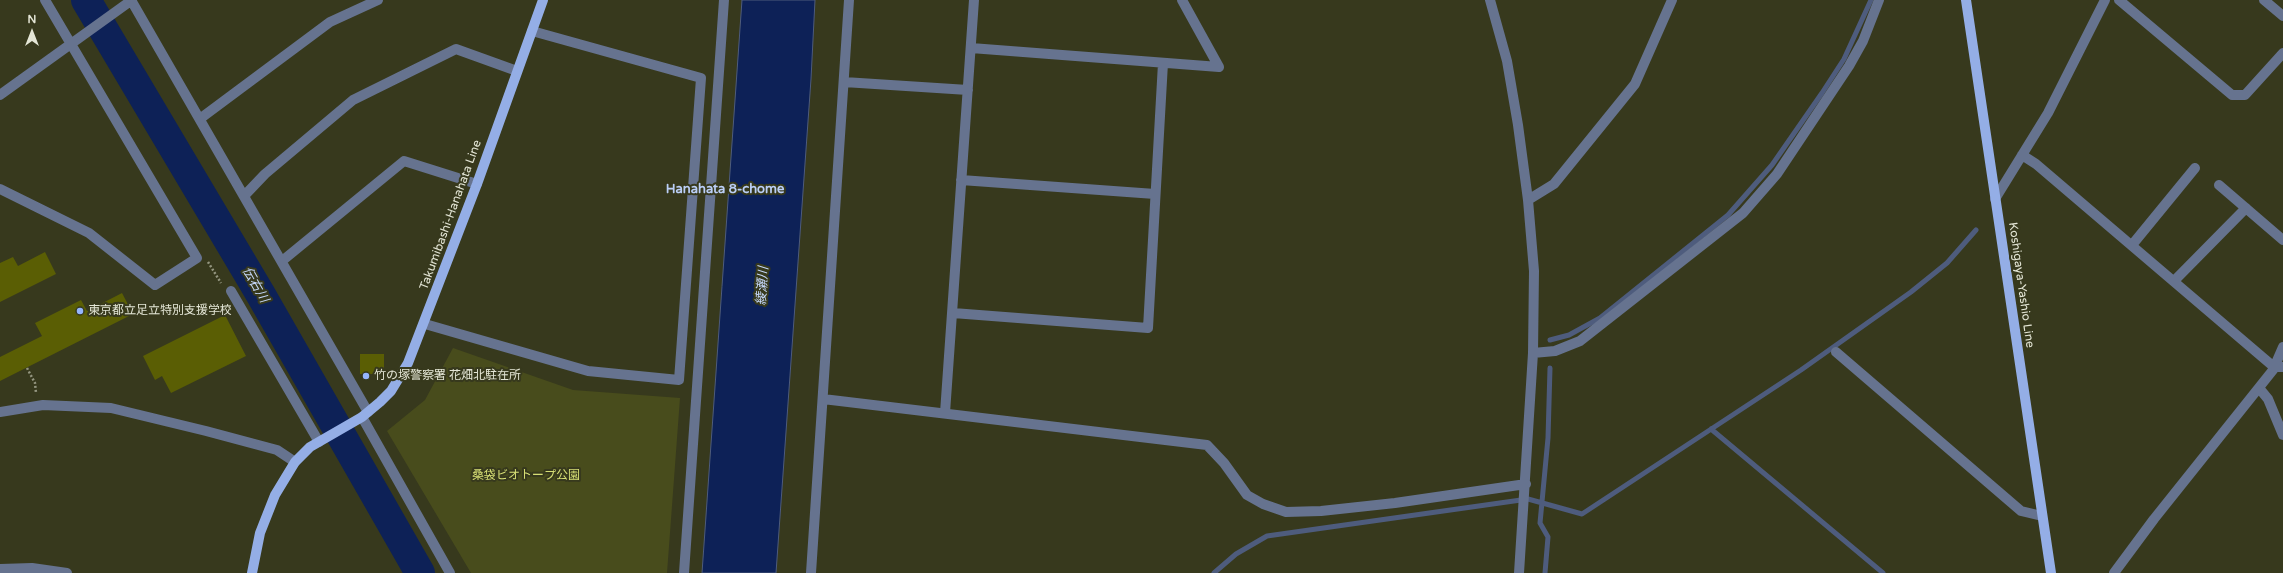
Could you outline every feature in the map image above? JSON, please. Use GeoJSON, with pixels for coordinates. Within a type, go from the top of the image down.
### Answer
{"type":"FeatureCollection","features":[{"type":"Feature","properties":{"kind":"main road","name":"Takumibashi-Hanahata Line"},"geometry":{"type":"LineString","coordinates":[[320,441],[362,416],[391,392],[400,378],[425,324],[543,0]]}},
{"type":"Feature","properties":{"kind":"main road","name":"Koshigaya-Yashio Line"},"geometry":{"type":"LineString","coordinates":[[1966,0],[2051,573]]}},
{"type":"Feature","properties":{"kind":"main road"},"geometry":{"type":"LineString","coordinates":[[252,573],[260,533],[276,495],[295,462],[302,454],[320,441]]}},
{"type":"Feature","properties":{"kind":"street"},"geometry":{"type":"LineString","coordinates":[[0,189],[89,233],[155,285],[197,258],[74,43],[45,0]]}},
{"type":"Feature","properties":{"kind":"street"},"geometry":{"type":"LineString","coordinates":[[201,118],[330,22],[378,0]]}},
{"type":"Feature","properties":{"kind":"street"},"geometry":{"type":"LineString","coordinates":[[684,573],[724,0]]}},
{"type":"Feature","properties":{"kind":"street"},"geometry":{"type":"LineString","coordinates":[[811,573],[849,0]]}},
{"type":"Feature","properties":{"kind":"street"},"geometry":{"type":"LineString","coordinates":[[945,413],[974,0]]}},
{"type":"Feature","properties":{"kind":"street"},"geometry":{"type":"LineString","coordinates":[[971,48],[1218,67],[1182,0]]}},
{"type":"Feature","properties":{"kind":"street"},"geometry":{"type":"LineString","coordinates":[[1490,0],[1507,61],[1528,200],[1534,271],[1533,353],[1526,484],[1519,573]]}},
{"type":"Feature","properties":{"kind":"street"},"geometry":{"type":"LineString","coordinates":[[1528,200],[1554,184],[1635,84],[1672,0]]}},
{"type":"Feature","properties":{"kind":"street"},"geometry":{"type":"LineString","coordinates":[[1533,353],[1555,351],[1580,341],[1743,213],[1777,174],[1849,66],[1863,41],[1879,0]]}},
{"type":"Feature","properties":{"kind":"street"},"geometry":{"type":"LineString","coordinates":[[1996,199],[2068,74],[2105,0]]}},
{"type":"Feature","properties":{"kind":"street"},"geometry":{"type":"LineString","coordinates":[[2119,0],[2232,95],[2245,95],[2283,53]]}},
{"type":"Feature","properties":{"kind":"street"},"geometry":{"type":"LineString","coordinates":[[2264,0],[2283,16]]}},
{"type":"Feature","properties":{"kind":"street"},"geometry":{"type":"LineString","coordinates":[[0,95],[130,2],[201,118],[282,261],[362,416],[450,573]]}},
{"type":"Feature","properties":{"kind":"street"},"geometry":{"type":"LineString","coordinates":[[425,324],[588,371],[679,380],[701,78],[532,31]]}},
{"type":"Feature","properties":{"kind":"street"},"geometry":{"type":"LineString","coordinates":[[244,196],[265,174],[354,100],[456,48],[517,71]]}},
{"type":"Feature","properties":{"kind":"street"},"geometry":{"type":"LineString","coordinates":[[953,313],[1148,328],[1163,63]]}},
{"type":"Feature","properties":{"kind":"street"},"geometry":{"type":"LineString","coordinates":[[844,82],[968,90]]}},
{"type":"Feature","properties":{"kind":"street"},"geometry":{"type":"LineString","coordinates":[[2022,155],[2036,164],[2174,281],[2279,367]]}},
{"type":"Feature","properties":{"kind":"street"},"geometry":{"type":"LineString","coordinates":[[282,261],[404,161],[477,184]]}},
{"type":"Feature","properties":{"kind":"street"},"geometry":{"type":"LineString","coordinates":[[2132,245],[2195,168]]}},
{"type":"Feature","properties":{"kind":"street"},"geometry":{"type":"LineString","coordinates":[[961,180],[1155,194]]}},
{"type":"Feature","properties":{"kind":"street"},"geometry":{"type":"LineString","coordinates":[[2220,185],[2283,240]]}},
{"type":"Feature","properties":{"kind":"street"},"geometry":{"type":"LineString","coordinates":[[2174,281],[2246,208]]}},
{"type":"Feature","properties":{"kind":"street"},"geometry":{"type":"LineString","coordinates":[[231,291],[320,441]]}},
{"type":"Feature","properties":{"kind":"street"},"geometry":{"type":"LineString","coordinates":[[2114,573],[2154,519],[2259,388],[2279,367],[2283,347]]}},
{"type":"Feature","properties":{"kind":"street"},"geometry":{"type":"LineString","coordinates":[[1836,352],[2021,511],[2042,516]]}},
{"type":"Feature","properties":{"kind":"street"},"geometry":{"type":"LineString","coordinates":[[2259,388],[2268,399],[2283,435]]}},
{"type":"Feature","properties":{"kind":"street"},"geometry":{"type":"LineString","coordinates":[[823,399],[1207,445],[1224,463],[1247,495],[1263,504],[1286,512],[1321,511],[1395,503],[1526,484]]}},
{"type":"Feature","properties":{"kind":"street"},"geometry":{"type":"LineString","coordinates":[[0,412],[38,406],[111,408],[206,430],[277,450],[295,462]]}},
{"type":"Feature","properties":{"kind":"street"},"geometry":{"type":"LineString","coordinates":[[0,569],[32,568],[67,573]]}},
{"type":"Feature","properties":{"kind":"path"},"geometry":{"type":"LineString","coordinates":[[209,263],[222,285]]}},
{"type":"Feature","properties":{"kind":"path"},"geometry":{"type":"LineString","coordinates":[[27,368],[35,383],[38,406]]}},
{"type":"Feature","properties":{"kind":"green space","name":"桑袋ビオトープ公園"},"geometry":{"type":"Polygon","coordinates":[[[453,348],[573,390],[680,398],[667,573],[471,573],[387,431],[425,400],[453,348]]]}},
{"type":"Feature","properties":{"kind":"water","name":"綾瀬川"},"geometry":{"type":"Polygon","coordinates":[[[742,0],[815,0],[811,79],[776,573],[702,573],[742,0]]]}},
{"type":"Feature","properties":{"kind":"building"},"geometry":{"type":"Polygon","coordinates":[[[45,252],[56,274],[0,302],[0,263],[13,257],[18,266],[45,252]]]}},
{"type":"Feature","properties":{"kind":"building"},"geometry":{"type":"Polygon","coordinates":[[[122,293],[133,314],[0,381],[0,357],[42,336],[35,323],[81,300],[87,311],[122,293]]]}},
{"type":"Feature","properties":{"kind":"building"},"geometry":{"type":"Polygon","coordinates":[[[225,315],[246,356],[171,393],[162,376],[155,380],[143,356],[225,315]]]}},
{"type":"Feature","properties":{"kind":"building"},"geometry":{"type":"Polygon","coordinates":[[[360,354],[384,354],[384,374],[360,374],[360,354]]]}},
{"type":"Feature","properties":{"kind":"waterway","name":"伝右川"},"geometry":{"type":"LineString","coordinates":[[86,0],[261,295],[420,573]]}},
{"type":"Feature","properties":{"kind":"waterway"},"geometry":{"type":"LineString","coordinates":[[1550,340],[1569,335],[1600,318],[1728,215],[1772,165],[1822,93],[1844,59],[1871,0]]}},
{"type":"Feature","properties":{"kind":"waterway"},"geometry":{"type":"LineString","coordinates":[[1214,573],[1236,554],[1267,536],[1528,499],[1582,514],[1801,370],[1911,292],[1947,263],[1976,230]]}},
{"type":"Feature","properties":{"kind":"waterway"},"geometry":{"type":"LineString","coordinates":[[1545,573],[1548,537],[1540,523],[1548,438],[1550,368]]}},
{"type":"Feature","properties":{"kind":"waterway"},"geometry":{"type":"LineString","coordinates":[[1711,429],[1883,573]]}},
{"type":"Feature","properties":{"kind":"place","name":"東京都立足立特別支援学校"},"geometry":{"type":"Point","coordinates":[80,311]}},
{"type":"Feature","properties":{"kind":"place","name":"竹の塚警察署 花畑北駐在所"},"geometry":{"type":"Point","coordinates":[366,376]}},
{"type":"Feature","properties":{"kind":"district","name":"Hanahata 8-chome"},"geometry":{"type":"Point","coordinates":[725,190]}}]}
